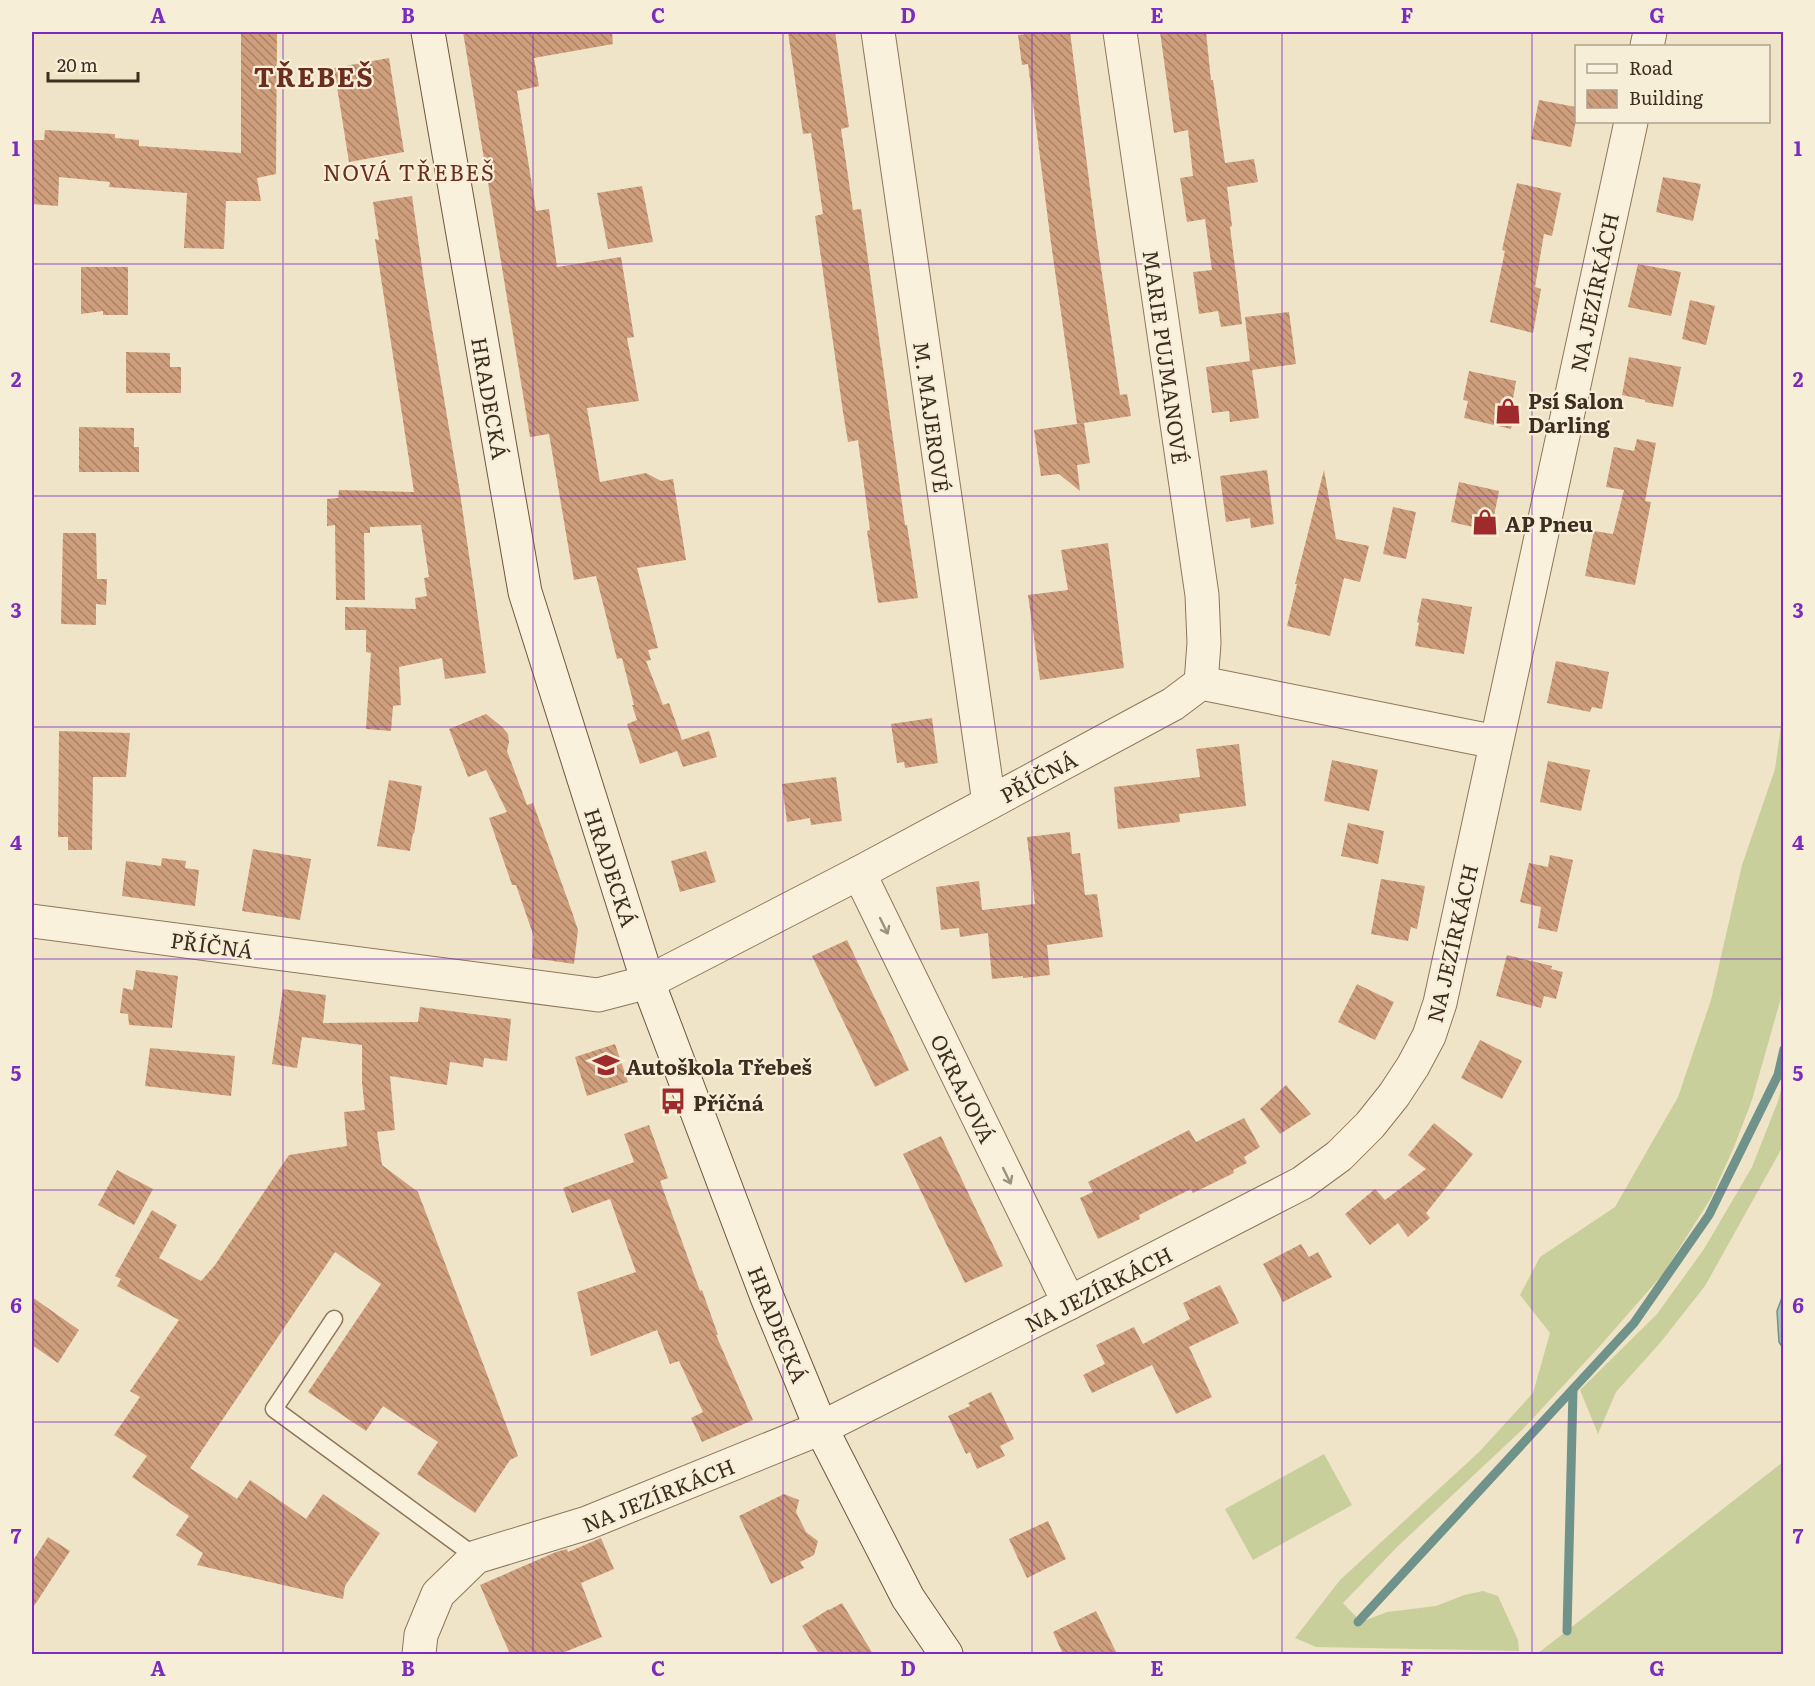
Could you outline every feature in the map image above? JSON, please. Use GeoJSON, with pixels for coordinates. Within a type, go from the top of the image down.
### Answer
{"type":"FeatureCollection","features":[{"type":"Feature","properties":{"kind":"street","name":"HRADECKÁ"},"geometry":{"type":"LineString","coordinates":[[428,32],[525,592],[648,982],[767,1297],[821,1428],[908,1598],[946,1654]]}},
{"type":"Feature","properties":{"kind":"street","name":"M. MAJEROVÉ"},"geometry":{"type":"LineString","coordinates":[[878,32],[988,803]]}},
{"type":"Feature","properties":{"kind":"street","name":"MARIE PUJMANOVÉ"},"geometry":{"type":"LineString","coordinates":[[1120,32],[1202,595],[1204,643],[1201,683]]}},
{"type":"Feature","properties":{"kind":"street","name":"NA JEZÍRKÁCH"},"geometry":{"type":"LineString","coordinates":[[419,1654],[421,1635],[438,1594],[476,1557],[587,1523],[821,1428],[1069,1304],[1302,1184],[1339,1156],[1370,1125],[1394,1095],[1423,1046],[1440,1003],[1631,123]]}},
{"type":"Feature","properties":{"kind":"street","name":"PŘÍČNÁ"},"geometry":{"type":"LineString","coordinates":[[32,921],[598,995],[648,982],[859,873],[1173,704],[1201,683]]}},
{"type":"Feature","properties":{"kind":"street"},"geometry":{"type":"LineString","coordinates":[[1201,683],[1496,742]]}},
{"type":"Feature","properties":{"kind":"street","name":"OKRAJOVÁ"},"geometry":{"type":"LineString","coordinates":[[859,873],[1069,1304]]}},
{"type":"Feature","properties":{"kind":"lane"},"geometry":{"type":"LineString","coordinates":[[334,1319],[274,1409],[476,1557]]}},
{"type":"Feature","properties":{"kind":"green space"},"geometry":{"type":"Polygon","coordinates":[[[1783,712],[1783,991],[1752,1100],[1711,1198],[1663,1274],[1599,1347],[1523,1429],[1397,1547],[1343,1603],[1361,1622],[1387,1612],[1436,1606],[1464,1595],[1483,1591],[1498,1596],[1518,1640],[1519,1651],[1316,1647],[1295,1638],[1340,1580],[1479,1452],[1533,1393],[1550,1333],[1520,1295],[1540,1257],[1615,1207],[1678,1097],[1711,1000],[1742,865],[1775,769],[1783,712]]]}},
{"type":"Feature","properties":{"kind":"green space"},"geometry":{"type":"Polygon","coordinates":[[[1783,1083],[1783,1146],[1705,1286],[1660,1343],[1616,1392],[1598,1434],[1580,1390],[1657,1314],[1704,1249],[1752,1167],[1783,1083]]]}},
{"type":"Feature","properties":{"kind":"green space"},"geometry":{"type":"Polygon","coordinates":[[[1324,1454],[1352,1505],[1253,1560],[1225,1509],[1324,1454]]]}},
{"type":"Feature","properties":{"kind":"green space"},"geometry":{"type":"Polygon","coordinates":[[[1783,1462],[1783,1654],[1537,1654],[1783,1462]]]}},
{"type":"Feature","properties":{"kind":"water"},"geometry":{"type":"Polygon","coordinates":[[[1783,1295],[1784,1348],[1779,1342],[1777,1311],[1783,1295]]]}},
{"type":"Feature","properties":{"kind":"building"},"geometry":{"type":"Polygon","coordinates":[[[241,32],[277,32],[276,174],[257,178],[261,201],[226,201],[224,249],[184,248],[187,193],[109,187],[110,182],[59,177],[58,206],[32,204],[32,140],[44,140],[45,130],[115,134],[115,138],[139,140],[139,146],[241,153],[241,32]]]}},
{"type":"Feature","properties":{"kind":"building"},"geometry":{"type":"Polygon","coordinates":[[[463,32],[612,32],[613,44],[534,58],[539,86],[517,91],[536,211],[549,209],[557,267],[621,257],[634,337],[627,338],[639,401],[587,408],[600,482],[646,473],[661,481],[673,479],[686,560],[637,568],[658,648],[648,650],[651,660],[646,661],[663,705],[669,703],[682,740],[709,731],[717,757],[683,767],[677,751],[640,764],[627,724],[637,720],[632,705],[634,705],[622,658],[617,659],[596,576],[574,580],[549,434],[530,437],[463,32]]]}},
{"type":"Feature","properties":{"kind":"building"},"geometry":{"type":"Polygon","coordinates":[[[788,32],[835,32],[849,127],[841,129],[853,210],[861,209],[905,525],[907,525],[918,598],[878,603],[867,531],[870,530],[858,440],[848,442],[815,216],[823,214],[811,133],[803,134],[788,32]]]}},
{"type":"Feature","properties":{"kind":"building"},"geometry":{"type":"Polygon","coordinates":[[[1070,32],[1095,227],[1120,395],[1127,394],[1131,416],[1077,424],[1028,64],[1022,65],[1018,35],[1070,32]]]}},
{"type":"Feature","properties":{"kind":"building"},"geometry":{"type":"Polygon","coordinates":[[[1160,32],[1206,32],[1211,80],[1213,80],[1225,163],[1254,159],[1258,182],[1227,187],[1242,324],[1221,327],[1218,311],[1199,314],[1193,272],[1212,270],[1205,219],[1187,222],[1180,178],[1193,176],[1188,130],[1174,133],[1160,32]]]}},
{"type":"Feature","properties":{"kind":"building"},"geometry":{"type":"Polygon","coordinates":[[[389,58],[404,152],[349,162],[334,68],[389,58]]]}},
{"type":"Feature","properties":{"kind":"building"},"geometry":{"type":"Polygon","coordinates":[[[1539,100],[1575,107],[1575,123],[1571,147],[1531,139],[1539,100]]]}},
{"type":"Feature","properties":{"kind":"building"},"geometry":{"type":"Polygon","coordinates":[[[1663,177],[1701,184],[1693,221],[1656,212],[1663,177]]]}},
{"type":"Feature","properties":{"kind":"building"},"geometry":{"type":"Polygon","coordinates":[[[1517,183],[1561,193],[1552,236],[1544,234],[1535,287],[1541,289],[1533,333],[1490,322],[1505,251],[1502,250],[1517,183]]]}},
{"type":"Feature","properties":{"kind":"building"},"geometry":{"type":"Polygon","coordinates":[[[642,186],[653,242],[608,249],[597,193],[642,186]]]}},
{"type":"Feature","properties":{"kind":"building"},"geometry":{"type":"Polygon","coordinates":[[[412,196],[460,493],[486,673],[445,679],[442,658],[399,667],[401,705],[393,706],[391,731],[366,729],[371,653],[366,652],[366,630],[345,630],[345,607],[416,609],[415,598],[427,596],[424,578],[429,577],[421,525],[370,527],[370,533],[364,533],[365,600],[336,600],[335,525],[327,526],[327,499],[338,498],[339,490],[414,492],[375,239],[379,240],[373,202],[412,196]]]}},
{"type":"Feature","properties":{"kind":"building"},"geometry":{"type":"Polygon","coordinates":[[[1638,264],[1681,272],[1671,316],[1628,307],[1638,264]]]}},
{"type":"Feature","properties":{"kind":"building"},"geometry":{"type":"Polygon","coordinates":[[[81,267],[128,267],[128,315],[103,315],[103,311],[81,314],[81,267]]]}},
{"type":"Feature","properties":{"kind":"building"},"geometry":{"type":"Polygon","coordinates":[[[1690,300],[1715,306],[1706,345],[1682,339],[1690,300]]]}},
{"type":"Feature","properties":{"kind":"building"},"geometry":{"type":"Polygon","coordinates":[[[1289,312],[1296,364],[1252,370],[1259,418],[1230,422],[1229,411],[1212,413],[1206,367],[1250,361],[1245,317],[1289,312]]]}},
{"type":"Feature","properties":{"kind":"building"},"geometry":{"type":"Polygon","coordinates":[[[126,352],[170,353],[170,367],[181,367],[181,393],[126,393],[126,352]]]}},
{"type":"Feature","properties":{"kind":"building"},"geometry":{"type":"Polygon","coordinates":[[[1629,357],[1681,367],[1673,407],[1622,395],[1629,357]]]}},
{"type":"Feature","properties":{"kind":"building"},"geometry":{"type":"Polygon","coordinates":[[[1469,371],[1516,381],[1512,405],[1517,406],[1511,429],[1464,418],[1468,401],[1463,400],[1469,371]]]}},
{"type":"Feature","properties":{"kind":"building"},"geometry":{"type":"Polygon","coordinates":[[[1084,423],[1090,463],[1077,465],[1080,491],[1059,474],[1041,476],[1034,430],[1084,423]]]}},
{"type":"Feature","properties":{"kind":"building"},"geometry":{"type":"Polygon","coordinates":[[[79,427],[134,428],[134,447],[139,447],[139,472],[79,472],[79,427]]]}},
{"type":"Feature","properties":{"kind":"building"},"geometry":{"type":"Polygon","coordinates":[[[1637,439],[1656,443],[1645,501],[1651,502],[1635,585],[1585,576],[1594,531],[1613,534],[1624,490],[1606,487],[1614,447],[1634,451],[1637,439]]]}},
{"type":"Feature","properties":{"kind":"building"},"geometry":{"type":"Polygon","coordinates":[[[1267,470],[1274,524],[1251,528],[1250,518],[1226,522],[1220,476],[1267,470]]]}},
{"type":"Feature","properties":{"kind":"building"},"geometry":{"type":"Polygon","coordinates":[[[1324,470],[1336,539],[1369,546],[1360,582],[1344,578],[1330,636],[1287,626],[1297,584],[1295,584],[1324,470]]]}},
{"type":"Feature","properties":{"kind":"building"},"geometry":{"type":"Polygon","coordinates":[[[1459,482],[1499,491],[1491,531],[1451,522],[1459,482]]]}},
{"type":"Feature","properties":{"kind":"building"},"geometry":{"type":"Polygon","coordinates":[[[1393,507],[1416,512],[1406,559],[1383,554],[1393,507]]]}},
{"type":"Feature","properties":{"kind":"building"},"geometry":{"type":"Polygon","coordinates":[[[63,533],[96,533],[97,579],[107,579],[106,605],[96,604],[96,625],[61,624],[63,533]]]}},
{"type":"Feature","properties":{"kind":"building"},"geometry":{"type":"Polygon","coordinates":[[[1108,543],[1124,668],[1040,680],[1028,595],[1068,590],[1061,550],[1108,543]]]}},
{"type":"Feature","properties":{"kind":"building"},"geometry":{"type":"Polygon","coordinates":[[[1422,598],[1472,607],[1464,654],[1415,646],[1422,598]]]}},
{"type":"Feature","properties":{"kind":"building"},"geometry":{"type":"Polygon","coordinates":[[[1556,661],[1609,672],[1602,709],[1592,707],[1590,712],[1547,703],[1556,661]]]}},
{"type":"Feature","properties":{"kind":"building"},"geometry":{"type":"Polygon","coordinates":[[[486,714],[508,734],[507,751],[527,805],[533,803],[572,912],[578,930],[574,964],[532,958],[534,937],[516,885],[512,885],[489,818],[507,812],[486,770],[468,777],[449,729],[486,714]]]}},
{"type":"Feature","properties":{"kind":"building"},"geometry":{"type":"Polygon","coordinates":[[[932,718],[938,763],[905,768],[904,762],[897,763],[891,724],[932,718]]]}},
{"type":"Feature","properties":{"kind":"building"},"geometry":{"type":"Polygon","coordinates":[[[59,731],[130,733],[126,777],[93,777],[92,850],[68,850],[68,837],[58,837],[59,731]]]}},
{"type":"Feature","properties":{"kind":"building"},"geometry":{"type":"Polygon","coordinates":[[[1239,744],[1246,806],[1179,814],[1180,822],[1118,829],[1114,787],[1200,777],[1196,749],[1239,744]]]}},
{"type":"Feature","properties":{"kind":"building"},"geometry":{"type":"Polygon","coordinates":[[[1332,760],[1378,770],[1369,811],[1324,801],[1332,760]]]}},
{"type":"Feature","properties":{"kind":"building"},"geometry":{"type":"Polygon","coordinates":[[[1548,761],[1590,770],[1581,811],[1540,802],[1548,761]]]}},
{"type":"Feature","properties":{"kind":"building"},"geometry":{"type":"Polygon","coordinates":[[[836,777],[842,821],[811,825],[810,818],[787,822],[782,784],[836,777]]]}},
{"type":"Feature","properties":{"kind":"building"},"geometry":{"type":"Polygon","coordinates":[[[389,780],[422,786],[410,851],[377,846],[389,780]]]}},
{"type":"Feature","properties":{"kind":"building"},"geometry":{"type":"Polygon","coordinates":[[[1348,823],[1384,831],[1378,864],[1341,856],[1348,823]]]}},
{"type":"Feature","properties":{"kind":"building"},"geometry":{"type":"Polygon","coordinates":[[[1070,832],[1072,854],[1080,853],[1085,895],[1097,894],[1103,937],[1047,945],[1050,975],[992,979],[988,933],[960,937],[959,928],[941,930],[936,887],[979,881],[982,910],[1035,904],[1027,837],[1070,832]]]}},
{"type":"Feature","properties":{"kind":"building"},"geometry":{"type":"Polygon","coordinates":[[[253,849],[311,859],[300,920],[242,911],[253,849]]]}},
{"type":"Feature","properties":{"kind":"building"},"geometry":{"type":"Polygon","coordinates":[[[706,851],[716,882],[680,892],[671,861],[706,851]]]}},
{"type":"Feature","properties":{"kind":"building"},"geometry":{"type":"Polygon","coordinates":[[[1550,855],[1573,860],[1557,932],[1538,928],[1541,907],[1520,902],[1529,863],[1548,867],[1550,855]]]}},
{"type":"Feature","properties":{"kind":"building"},"geometry":{"type":"Polygon","coordinates":[[[162,858],[186,861],[185,868],[199,870],[195,906],[122,896],[126,861],[161,866],[162,858]]]}},
{"type":"Feature","properties":{"kind":"building"},"geometry":{"type":"Polygon","coordinates":[[[1381,879],[1425,886],[1417,929],[1411,927],[1408,941],[1371,934],[1381,879]]]}},
{"type":"Feature","properties":{"kind":"building"},"geometry":{"type":"Polygon","coordinates":[[[847,940],[909,1070],[875,1087],[812,956],[847,940]]]}},
{"type":"Feature","properties":{"kind":"building"},"geometry":{"type":"Polygon","coordinates":[[[1507,955],[1552,966],[1551,969],[1563,972],[1556,999],[1544,996],[1541,1008],[1496,996],[1507,955]]]}},
{"type":"Feature","properties":{"kind":"building"},"geometry":{"type":"Polygon","coordinates":[[[136,970],[178,976],[172,1028],[129,1025],[128,1014],[120,1013],[123,988],[133,990],[136,970]]]}},
{"type":"Feature","properties":{"kind":"building"},"geometry":{"type":"Polygon","coordinates":[[[1357,984],[1394,1002],[1375,1040],[1338,1022],[1357,984]]]}},
{"type":"Feature","properties":{"kind":"building"},"geometry":{"type":"Polygon","coordinates":[[[283,989],[326,995],[323,1023],[418,1022],[420,1007],[511,1019],[507,1061],[484,1058],[483,1067],[450,1062],[447,1085],[390,1076],[395,1130],[377,1132],[382,1165],[418,1192],[518,1456],[510,1460],[475,1513],[417,1474],[438,1442],[383,1406],[366,1431],[308,1392],[381,1284],[335,1252],[190,1468],[237,1499],[250,1480],[306,1519],[323,1494],[380,1533],[345,1586],[343,1599],[197,1565],[203,1553],[176,1535],[189,1516],[132,1477],[147,1456],[114,1435],[140,1397],[130,1391],[179,1320],[117,1286],[121,1279],[115,1276],[152,1210],[177,1225],[159,1258],[201,1281],[215,1265],[289,1155],[347,1146],[344,1112],[365,1110],[362,1045],[302,1037],[297,1068],[272,1064],[283,989]]]}},
{"type":"Feature","properties":{"kind":"building"},"geometry":{"type":"Polygon","coordinates":[[[1480,1040],[1522,1061],[1502,1099],[1461,1078],[1480,1040]]]}},
{"type":"Feature","properties":{"kind":"building"},"geometry":{"type":"Polygon","coordinates":[[[615,1044],[628,1082],[587,1096],[575,1057],[615,1044]]]}},
{"type":"Feature","properties":{"kind":"building"},"geometry":{"type":"Polygon","coordinates":[[[150,1048],[235,1056],[231,1096],[145,1086],[150,1048]]]}},
{"type":"Feature","properties":{"kind":"building"},"geometry":{"type":"Polygon","coordinates":[[[1286,1085],[1311,1114],[1280,1134],[1260,1109],[1286,1085]]]}},
{"type":"Feature","properties":{"kind":"building"},"geometry":{"type":"Polygon","coordinates":[[[1244,1118],[1260,1147],[1244,1157],[1247,1163],[1233,1170],[1234,1173],[1193,1193],[1191,1189],[1139,1215],[1140,1219],[1098,1239],[1080,1198],[1093,1192],[1088,1182],[1189,1130],[1196,1142],[1244,1118]]]}},
{"type":"Feature","properties":{"kind":"building"},"geometry":{"type":"Polygon","coordinates":[[[1434,1123],[1473,1154],[1426,1213],[1430,1218],[1408,1237],[1398,1223],[1370,1245],[1345,1214],[1375,1189],[1385,1200],[1426,1169],[1408,1155],[1434,1123]]]}},
{"type":"Feature","properties":{"kind":"building"},"geometry":{"type":"Polygon","coordinates":[[[649,1125],[668,1178],[660,1181],[700,1291],[702,1290],[718,1335],[716,1335],[753,1420],[702,1442],[691,1418],[703,1412],[679,1361],[670,1364],[657,1330],[591,1356],[577,1292],[636,1272],[610,1199],[572,1213],[563,1188],[634,1162],[624,1134],[649,1125]]]}},
{"type":"Feature","properties":{"kind":"building"},"geometry":{"type":"Polygon","coordinates":[[[941,1136],[1003,1266],[965,1283],[903,1154],[941,1136]]]}},
{"type":"Feature","properties":{"kind":"building"},"geometry":{"type":"Polygon","coordinates":[[[117,1170],[153,1189],[134,1225],[98,1205],[117,1170]]]}},
{"type":"Feature","properties":{"kind":"building"},"geometry":{"type":"Polygon","coordinates":[[[1301,1244],[1309,1257],[1318,1252],[1332,1277],[1283,1302],[1263,1264],[1301,1244]]]}},
{"type":"Feature","properties":{"kind":"building"},"geometry":{"type":"Polygon","coordinates":[[[1220,1285],[1239,1323],[1189,1347],[1212,1397],[1176,1414],[1152,1365],[1092,1393],[1083,1375],[1105,1364],[1096,1345],[1134,1327],[1143,1344],[1190,1319],[1183,1303],[1220,1285]]]}},
{"type":"Feature","properties":{"kind":"building"},"geometry":{"type":"Polygon","coordinates":[[[32,1297],[79,1330],[58,1363],[32,1345],[32,1297]]]}},
{"type":"Feature","properties":{"kind":"building"},"geometry":{"type":"Polygon","coordinates":[[[991,1392],[1014,1439],[1000,1446],[1005,1456],[977,1469],[970,1452],[966,1454],[948,1416],[970,1406],[968,1403],[991,1392]]]}},
{"type":"Feature","properties":{"kind":"building"},"geometry":{"type":"Polygon","coordinates":[[[784,1494],[799,1500],[796,1512],[806,1532],[818,1541],[814,1555],[800,1562],[804,1568],[771,1584],[739,1516],[784,1494]]]}},
{"type":"Feature","properties":{"kind":"building"},"geometry":{"type":"Polygon","coordinates":[[[1048,1521],[1066,1559],[1027,1578],[1009,1539],[1048,1521]]]}},
{"type":"Feature","properties":{"kind":"building"},"geometry":{"type":"Polygon","coordinates":[[[48,1537],[70,1551],[32,1609],[32,1562],[48,1537]]]}},
{"type":"Feature","properties":{"kind":"building"},"geometry":{"type":"Polygon","coordinates":[[[601,1538],[614,1569],[581,1583],[602,1637],[560,1654],[510,1654],[480,1585],[556,1552],[567,1549],[568,1552],[601,1538]]]}},
{"type":"Feature","properties":{"kind":"building"},"geometry":{"type":"Polygon","coordinates":[[[842,1603],[873,1654],[819,1654],[802,1626],[842,1603]]]}},
{"type":"Feature","properties":{"kind":"building"},"geometry":{"type":"Polygon","coordinates":[[[1096,1611],[1117,1654],[1063,1654],[1053,1632],[1096,1611]]]}},
{"type":"Feature","properties":{"kind":"waterway"},"geometry":{"type":"LineString","coordinates":[[1358,1622],[1634,1323],[1709,1215],[1778,1075],[1784,1049]]}},
{"type":"Feature","properties":{"kind":"waterway"},"geometry":{"type":"LineString","coordinates":[[1567,1631],[1573,1390]]}},
{"type":"Feature","properties":{"kind":"place","name":"Psí Salon Darling"},"geometry":{"type":"Point","coordinates":[1508,411]}},
{"type":"Feature","properties":{"kind":"place","name":"AP Pneu"},"geometry":{"type":"Point","coordinates":[1485,522]}},
{"type":"Feature","properties":{"kind":"place","name":"Autoškola Třebeš"},"geometry":{"type":"Point","coordinates":[606,1065]}},
{"type":"Feature","properties":{"kind":"place","name":"Příčná"},"geometry":{"type":"Point","coordinates":[673,1101]}},
{"type":"Feature","properties":{"kind":"district","name":"TŘEBEŠ"},"geometry":{"type":"Point","coordinates":[314,75]}},
{"type":"Feature","properties":{"kind":"district","name":"NOVÁ TŘEBEŠ"},"geometry":{"type":"Point","coordinates":[409,171]}}]}
